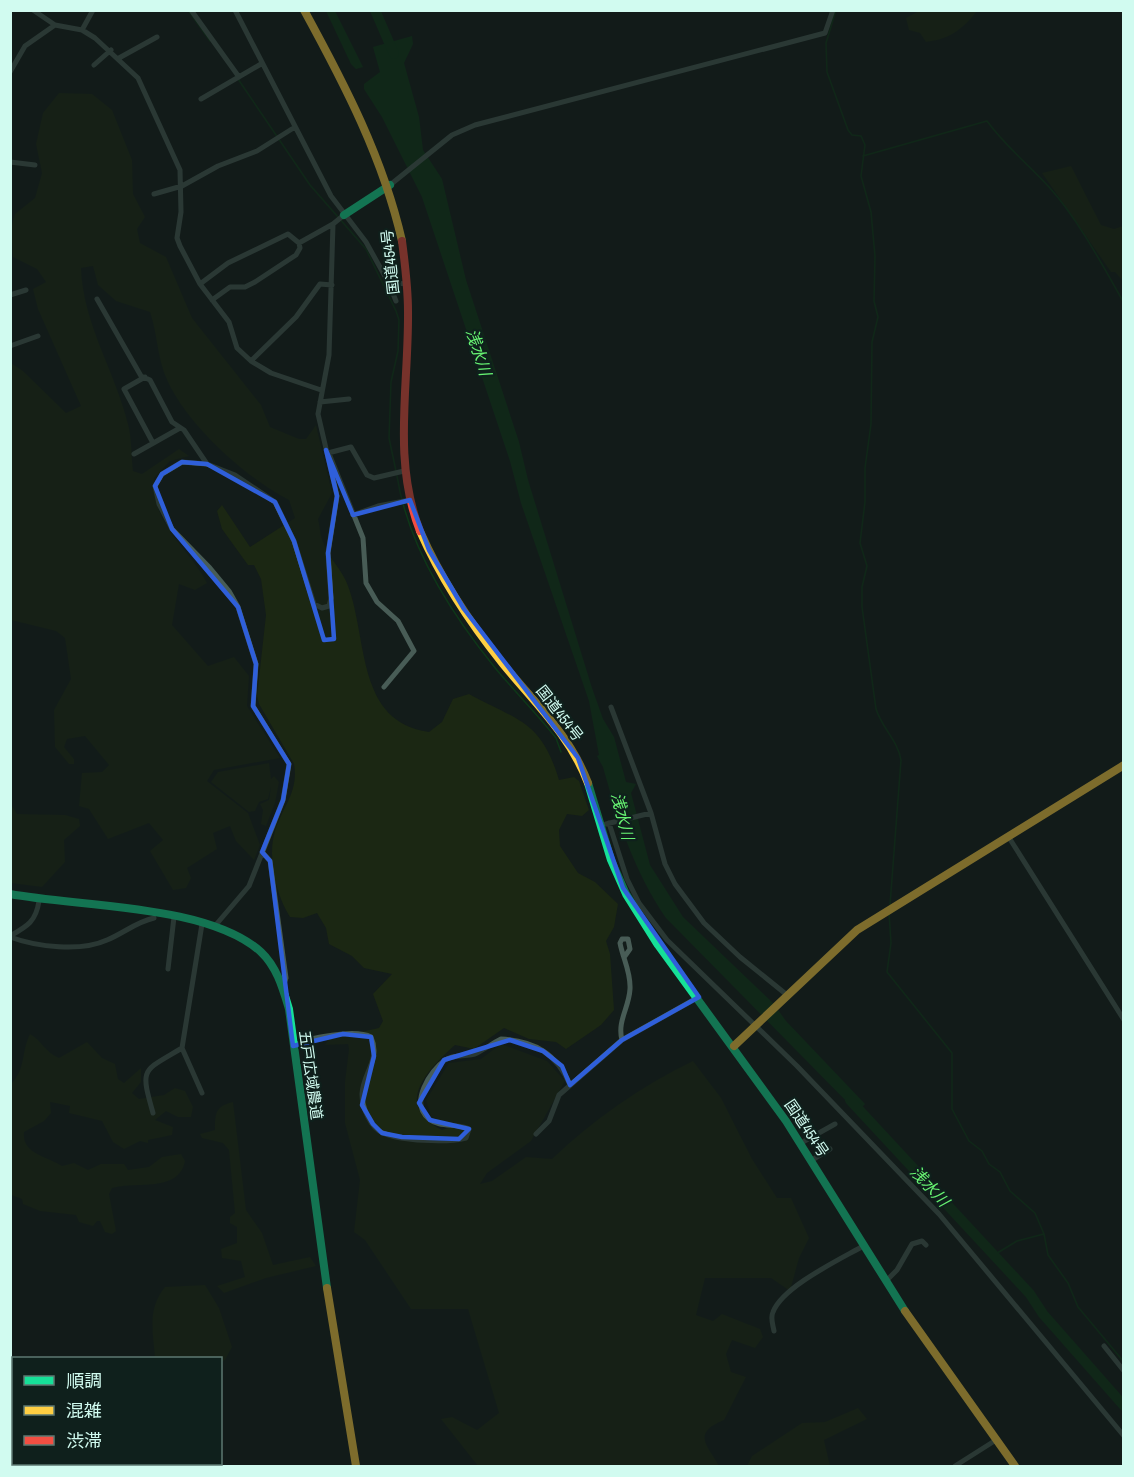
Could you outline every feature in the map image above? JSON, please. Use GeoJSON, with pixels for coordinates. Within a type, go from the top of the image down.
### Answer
{"type":"FeatureCollection","features":[{"type":"Feature","properties":{"kind":"main road","name":"国道454号"},"geometry":{"type":"LineString","coordinates":[[304,10],[367,127],[390,185],[399,220],[407,284],[402,429],[404,471],[410,500],[429,550],[498,659],[556,725],[578,758],[608,824],[623,888],[801,1143],[934,1354],[1015,1467]]}},
{"type":"Feature","properties":{"kind":"main road"},"geometry":{"type":"LineString","coordinates":[[344,215],[390,185]]}},
{"type":"Feature","properties":{"kind":"main road"},"geometry":{"type":"LineString","coordinates":[[734,1046],[857,930],[1124,765]]}},
{"type":"Feature","properties":{"kind":"main road","name":"五戸広域農道"},"geometry":{"type":"LineString","coordinates":[[10,894],[39,901],[174,917],[214,927],[233,933],[259,950],[271,963],[283,986],[356,1467]]}},
{"type":"Feature","properties":{"kind":"street"},"geometry":{"type":"LineString","coordinates":[[33,10],[41,13],[55,25],[82,30],[111,50],[138,78],[156,122],[174,153],[182,186],[177,238],[200,284],[229,322],[237,348],[251,361],[278,376],[321,390]]}},
{"type":"Feature","properties":{"kind":"street"},"geometry":{"type":"LineString","coordinates":[[82,30],[93,10]]}},
{"type":"Feature","properties":{"kind":"street"},"geometry":{"type":"LineString","coordinates":[[191,10],[239,77]]}},
{"type":"Feature","properties":{"kind":"street"},"geometry":{"type":"LineString","coordinates":[[235,10],[331,196],[369,247],[387,278],[396,301]]}},
{"type":"Feature","properties":{"kind":"street"},"geometry":{"type":"LineString","coordinates":[[390,185],[452,135],[475,125],[825,33],[833,10]]}},
{"type":"Feature","properties":{"kind":"street"},"geometry":{"type":"LineString","coordinates":[[10,72],[13,61],[25,46],[55,25]]}},
{"type":"Feature","properties":{"kind":"street"},"geometry":{"type":"LineString","coordinates":[[119,58],[157,37]]}},
{"type":"Feature","properties":{"kind":"street"},"geometry":{"type":"LineString","coordinates":[[94,65],[111,50]]}},
{"type":"Feature","properties":{"kind":"street"},"geometry":{"type":"LineString","coordinates":[[201,99],[261,64]]}},
{"type":"Feature","properties":{"kind":"street"},"geometry":{"type":"LineString","coordinates":[[154,194],[182,186],[218,166],[257,151],[295,127]]}},
{"type":"Feature","properties":{"kind":"street"},"geometry":{"type":"LineString","coordinates":[[10,162],[35,165]]}},
{"type":"Feature","properties":{"kind":"street"},"geometry":{"type":"LineString","coordinates":[[298,243],[333,225],[344,215]]}},
{"type":"Feature","properties":{"kind":"street"},"geometry":{"type":"LineString","coordinates":[[214,927],[249,886],[284,800],[289,764],[253,706],[256,664],[238,607],[229,591],[172,529],[159,504],[156,486],[162,474],[172,465],[195,461],[235,476],[275,502],[294,541],[314,604],[322,608],[329,606],[331,598],[328,553],[337,496],[318,414],[329,355],[333,225]]}},
{"type":"Feature","properties":{"kind":"street"},"geometry":{"type":"LineString","coordinates":[[200,284],[228,263],[264,248],[282,236],[288,234],[298,243],[300,248],[296,255],[255,282],[245,287],[230,287],[212,300]]}},
{"type":"Feature","properties":{"kind":"street"},"geometry":{"type":"LineString","coordinates":[[387,278],[396,283],[407,284]]}},
{"type":"Feature","properties":{"kind":"street"},"geometry":{"type":"LineString","coordinates":[[251,361],[296,317],[320,284],[332,285]]}},
{"type":"Feature","properties":{"kind":"street"},"geometry":{"type":"LineString","coordinates":[[10,295],[26,290]]}},
{"type":"Feature","properties":{"kind":"street"},"geometry":{"type":"LineString","coordinates":[[97,299],[141,376],[146,376]]}},
{"type":"Feature","properties":{"kind":"street"},"geometry":{"type":"LineString","coordinates":[[10,346],[38,336]]}},
{"type":"Feature","properties":{"kind":"street"},"geometry":{"type":"LineString","coordinates":[[146,376],[171,422],[184,430],[207,464]]}},
{"type":"Feature","properties":{"kind":"street"},"geometry":{"type":"LineString","coordinates":[[146,376],[124,388],[153,443]]}},
{"type":"Feature","properties":{"kind":"street"},"geometry":{"type":"LineString","coordinates":[[320,402],[349,399]]}},
{"type":"Feature","properties":{"kind":"street"},"geometry":{"type":"LineString","coordinates":[[134,453],[180,428]]}},
{"type":"Feature","properties":{"kind":"street"},"geometry":{"type":"LineString","coordinates":[[327,452],[351,447],[355,449],[367,475],[374,478],[404,471]]}},
{"type":"Feature","properties":{"kind":"street"},"geometry":{"type":"LineString","coordinates":[[327,452],[363,538],[366,583],[377,602],[398,621],[414,651],[384,687]]}},
{"type":"Feature","properties":{"kind":"street"},"geometry":{"type":"LineString","coordinates":[[353,514],[378,506],[410,500]]}},
{"type":"Feature","properties":{"kind":"street"},"geometry":{"type":"LineString","coordinates":[[611,707],[624,737],[665,864],[694,911],[740,957],[785,997]]}},
{"type":"Feature","properties":{"kind":"street"},"geometry":{"type":"LineString","coordinates":[[648,815],[608,824],[627,879],[655,925],[683,957],[730,999],[797,1066],[939,1214],[1124,1436]]}},
{"type":"Feature","properties":{"kind":"street"},"geometry":{"type":"LineString","coordinates":[[1008,836],[1124,1020]]}},
{"type":"Feature","properties":{"kind":"street"},"geometry":{"type":"LineString","coordinates":[[262,852],[270,861],[272,872],[286,978],[283,986]]}},
{"type":"Feature","properties":{"kind":"street"},"geometry":{"type":"LineString","coordinates":[[10,937],[31,924],[37,915],[39,901]]}},
{"type":"Feature","properties":{"kind":"street"},"geometry":{"type":"LineString","coordinates":[[168,969],[174,917]]}},
{"type":"Feature","properties":{"kind":"street"},"geometry":{"type":"LineString","coordinates":[[10,937],[36,943],[92,945],[108,940],[138,922],[154,918]]}},
{"type":"Feature","properties":{"kind":"street"},"geometry":{"type":"LineString","coordinates":[[202,924],[182,1048],[202,1093]]}},
{"type":"Feature","properties":{"kind":"street"},"geometry":{"type":"LineString","coordinates":[[622,1040],[620,1021],[630,991],[625,956]]}},
{"type":"Feature","properties":{"kind":"street"},"geometry":{"type":"LineString","coordinates":[[536,1134],[549,1121],[559,1095],[622,1040],[699,997]]}},
{"type":"Feature","properties":{"kind":"street"},"geometry":{"type":"LineString","coordinates":[[293,1046],[301,1042],[343,1034],[365,1034],[371,1037],[374,1056],[362,1091],[363,1105],[373,1124],[382,1133],[408,1138],[438,1140],[466,1138],[468,1129],[430,1120],[423,1113],[419,1103],[421,1095],[444,1060],[476,1054],[501,1039],[543,1051],[562,1066],[570,1085]]}},
{"type":"Feature","properties":{"kind":"street"},"geometry":{"type":"LineString","coordinates":[[153,1113],[144,1082],[145,1074],[151,1066],[182,1048]]}},
{"type":"Feature","properties":{"kind":"street"},"geometry":{"type":"LineString","coordinates":[[801,1143],[835,1124]]}},
{"type":"Feature","properties":{"kind":"street"},"geometry":{"type":"LineString","coordinates":[[812,1160],[830,1149]]}},
{"type":"Feature","properties":{"kind":"street"},"geometry":{"type":"LineString","coordinates":[[888,1279],[897,1270],[912,1244],[922,1241],[926,1245]]}},
{"type":"Feature","properties":{"kind":"street"},"geometry":{"type":"LineString","coordinates":[[774,1331],[772,1318],[776,1306],[805,1278],[866,1244]]}},
{"type":"Feature","properties":{"kind":"street"},"geometry":{"type":"LineString","coordinates":[[1104,1346],[1124,1371]]}},
{"type":"Feature","properties":{"kind":"street"},"geometry":{"type":"LineString","coordinates":[[955,1467],[996,1440]]}},
{"type":"Feature","properties":{"kind":"highlighted area"},"geometry":{"type":"Polygon","coordinates":[[[326,450],[353,515],[410,500],[429,550],[464,609],[578,758],[623,888],[699,997],[622,1040],[570,1085],[562,1066],[543,1051],[510,1040],[444,1060],[419,1103],[430,1120],[469,1129],[459,1139],[402,1137],[382,1133],[373,1124],[362,1105],[374,1056],[371,1037],[343,1034],[293,1046],[270,861],[262,852],[283,800],[289,764],[253,706],[256,664],[238,607],[172,529],[155,486],[162,474],[182,462],[207,464],[275,502],[294,541],[324,640],[334,639],[328,553],[337,496],[326,450]]]}},
{"type":"Feature","properties":{"kind":"shaded area"},"geometry":{"type":"Polygon","coordinates":[[[919,11],[977,11],[955,32],[942,39],[926,42],[920,33],[909,30],[906,18],[919,11]]]}},
{"type":"Feature","properties":{"kind":"shaded area"},"geometry":{"type":"Polygon","coordinates":[[[59,93],[92,94],[112,110],[132,160],[133,194],[145,217],[137,229],[140,243],[166,257],[192,318],[261,405],[270,427],[299,439],[306,439],[316,425],[332,493],[318,519],[321,537],[325,548],[348,586],[369,675],[377,695],[388,712],[405,725],[429,732],[442,722],[453,699],[469,694],[514,717],[536,734],[552,760],[559,780],[574,777],[579,781],[589,810],[582,816],[567,814],[559,830],[560,846],[578,873],[595,882],[618,904],[614,927],[606,941],[610,954],[614,1010],[601,1025],[566,1049],[556,1042],[529,1039],[504,1028],[474,1049],[455,1045],[425,1077],[419,1088],[417,1099],[419,1110],[427,1121],[442,1130],[451,1127],[431,1116],[426,1100],[449,1063],[481,1059],[501,1044],[547,1061],[565,1081],[531,1141],[487,1173],[480,1184],[492,1181],[526,1157],[552,1159],[584,1130],[619,1104],[693,1061],[721,1098],[752,1159],[777,1198],[791,1198],[809,1238],[799,1258],[790,1291],[771,1278],[705,1278],[696,1315],[713,1321],[722,1314],[760,1329],[763,1337],[755,1348],[732,1340],[726,1354],[731,1372],[746,1377],[724,1420],[707,1430],[705,1435],[707,1446],[719,1466],[478,1466],[441,1419],[452,1417],[477,1430],[499,1413],[468,1309],[411,1309],[365,1240],[354,1232],[360,1180],[345,1123],[345,1082],[349,1049],[348,1044],[325,1045],[329,1039],[379,1028],[383,1021],[373,994],[392,974],[364,968],[352,956],[329,944],[326,928],[317,913],[303,918],[290,917],[281,898],[274,876],[273,841],[278,822],[292,791],[294,764],[259,704],[257,696],[266,615],[261,579],[254,565],[248,565],[222,529],[217,511],[222,505],[250,547],[295,518],[289,500],[252,477],[196,424],[169,385],[162,366],[150,312],[116,301],[98,285],[93,266],[81,268],[83,289],[93,328],[128,424],[133,471],[142,474],[179,449],[189,456],[170,461],[154,478],[155,495],[165,522],[207,583],[195,590],[179,584],[172,625],[208,666],[234,657],[249,676],[247,706],[280,758],[214,770],[207,781],[248,813],[260,845],[254,860],[236,841],[230,826],[213,833],[217,849],[187,868],[191,878],[186,888],[173,890],[150,851],[163,840],[149,823],[108,839],[89,809],[79,806],[82,773],[102,772],[109,765],[85,736],[67,739],[64,747],[74,759],[74,764],[69,764],[55,747],[54,710],[71,679],[65,638],[56,631],[11,620],[11,363],[23,371],[66,413],[81,406],[38,309],[33,289],[46,282],[37,269],[13,257],[11,228],[15,214],[35,198],[42,173],[36,144],[43,113],[59,93]]]}},
{"type":"Feature","properties":{"kind":"shaded area"},"geometry":{"type":"Polygon","coordinates":[[[1071,166],[1101,225],[1114,229],[1123,226],[1123,281],[1115,272],[1111,272],[1042,173],[1071,166]]]}},
{"type":"Feature","properties":{"kind":"shaded area"},"geometry":{"type":"Polygon","coordinates":[[[269,763],[271,779],[274,776],[279,782],[275,803],[266,826],[261,824],[263,810],[260,804],[269,800],[271,787],[268,799],[259,802],[255,811],[249,812],[211,782],[218,772],[269,763]]]}},
{"type":"Feature","properties":{"kind":"shaded area"},"geometry":{"type":"Polygon","coordinates":[[[11,804],[17,814],[65,815],[79,819],[80,826],[64,840],[65,862],[42,887],[11,883],[11,804]]]}},
{"type":"Feature","properties":{"kind":"shaded area"},"geometry":{"type":"Polygon","coordinates":[[[30,1034],[50,1053],[59,1058],[87,1042],[102,1058],[115,1064],[118,1079],[124,1083],[141,1068],[141,1082],[132,1093],[139,1099],[164,1095],[175,1088],[185,1091],[193,1107],[191,1117],[178,1117],[166,1111],[155,1120],[173,1127],[172,1135],[148,1140],[148,1143],[140,1141],[124,1149],[113,1142],[102,1121],[69,1113],[70,1106],[50,1102],[51,1113],[44,1121],[24,1132],[24,1139],[31,1150],[62,1166],[74,1163],[88,1170],[101,1164],[124,1164],[128,1170],[149,1167],[162,1157],[181,1154],[185,1161],[181,1171],[166,1182],[112,1188],[109,1194],[116,1231],[112,1234],[105,1232],[100,1221],[93,1226],[79,1222],[76,1215],[40,1211],[23,1204],[22,1199],[11,1195],[11,1084],[19,1072],[30,1034]]]}},
{"type":"Feature","properties":{"kind":"shaded area"},"geometry":{"type":"Polygon","coordinates":[[[233,1102],[246,1210],[262,1233],[273,1265],[310,1257],[316,1266],[266,1278],[224,1293],[217,1286],[245,1277],[241,1261],[222,1258],[221,1249],[237,1243],[237,1227],[230,1223],[230,1217],[235,1213],[229,1150],[223,1143],[202,1138],[200,1134],[215,1130],[215,1119],[219,1108],[233,1102]]]}},
{"type":"Feature","properties":{"kind":"shaded area"},"geometry":{"type":"Polygon","coordinates":[[[205,1285],[219,1308],[232,1347],[225,1360],[222,1362],[222,1357],[155,1357],[153,1312],[159,1295],[165,1287],[205,1285]]]}},
{"type":"Feature","properties":{"kind":"shaded area"},"geometry":{"type":"Polygon","coordinates":[[[858,1408],[867,1419],[824,1440],[830,1466],[747,1466],[752,1456],[802,1423],[825,1422],[858,1408]]]}},
{"type":"Feature","properties":{"kind":"water"},"geometry":{"type":"Polygon","coordinates":[[[326,11],[335,11],[363,67],[356,69],[351,64],[326,11]]]}},
{"type":"Feature","properties":{"kind":"water"},"geometry":{"type":"Polygon","coordinates":[[[412,36],[413,44],[404,63],[419,117],[423,150],[442,179],[466,280],[519,442],[528,480],[592,688],[603,719],[614,737],[626,782],[636,784],[631,793],[650,865],[683,917],[773,1003],[786,1021],[865,1104],[857,1112],[666,918],[645,882],[628,845],[603,767],[597,756],[599,755],[589,701],[521,503],[510,461],[422,197],[382,117],[364,89],[364,84],[380,72],[373,47],[412,36]]]}},
{"type":"Feature","properties":{"kind":"waterway"},"geometry":{"type":"LineString","coordinates":[[188,10],[210,41]]}},
{"type":"Feature","properties":{"kind":"waterway"},"geometry":{"type":"LineString","coordinates":[[375,10],[394,54]]}},
{"type":"Feature","properties":{"kind":"waterway"},"geometry":{"type":"LineString","coordinates":[[836,10],[826,43],[827,72],[848,130],[852,135],[861,136],[865,145],[861,176],[871,212],[875,256],[874,301],[878,317],[872,342],[871,424],[865,468],[865,502],[860,543],[867,566],[862,587],[862,607],[876,709],[897,747],[901,760],[890,905]]}},
{"type":"Feature","properties":{"kind":"waterway"},"geometry":{"type":"LineString","coordinates":[[238,79],[310,185],[366,249],[396,311],[399,320],[398,351],[391,382],[389,438],[396,471]]}},
{"type":"Feature","properties":{"kind":"waterway"},"geometry":{"type":"LineString","coordinates":[[863,156],[987,121],[1041,178],[1070,213],[1124,303]]}},
{"type":"Feature","properties":{"kind":"waterway"},"geometry":{"type":"LineString","coordinates":[[397,476],[411,528],[448,603],[496,669],[556,738],[561,752]]}},
{"type":"Feature","properties":{"kind":"waterway"},"geometry":{"type":"LineString","coordinates":[[889,913],[891,943],[887,972],[952,1053],[952,1109],[969,1141],[982,1151],[989,1164],[1000,1172],[1010,1191],[1035,1213],[1044,1234]]}},
{"type":"Feature","properties":{"kind":"waterway","name":"浅水川"},"geometry":{"type":"LineString","coordinates":[[850,1100],[1030,1294],[1043,1314],[1124,1406]]}},
{"type":"Feature","properties":{"kind":"waterway"},"geometry":{"type":"LineString","coordinates":[[994,1255],[1017,1241],[1044,1234],[1048,1255],[1068,1283],[1078,1307],[1124,1362]]}},
{"type":"Feature","properties":{"kind":"traffic: fast"},"geometry":{"type":"LineString","coordinates":[[344,215],[390,185]]}},
{"type":"Feature","properties":{"kind":"traffic: fast"},"geometry":{"type":"LineString","coordinates":[[588,783],[611,860],[626,894],[658,945],[786,1121],[905,1311]]}},
{"type":"Feature","properties":{"kind":"traffic: fast"},"geometry":{"type":"LineString","coordinates":[[10,894],[177,916],[238,936],[267,958],[279,979],[289,1009],[327,1288]]}},
{"type":"Feature","properties":{"kind":"traffic: slow"},"geometry":{"type":"LineString","coordinates":[[304,10],[361,122],[384,180],[402,241]]}},
{"type":"Feature","properties":{"kind":"traffic: slow"},"geometry":{"type":"LineString","coordinates":[[420,531],[437,566],[468,617],[503,664],[561,734],[588,783]]}},
{"type":"Feature","properties":{"kind":"traffic: slow"},"geometry":{"type":"LineString","coordinates":[[734,1046],[857,930],[1124,765]]}},
{"type":"Feature","properties":{"kind":"traffic: slow"},"geometry":{"type":"LineString","coordinates":[[327,1288],[356,1466]]}},
{"type":"Feature","properties":{"kind":"traffic: slow"},"geometry":{"type":"LineString","coordinates":[[905,1311],[1015,1466]]}},
{"type":"Feature","properties":{"kind":"traffic: jam"},"geometry":{"type":"LineString","coordinates":[[402,241],[408,311],[404,450],[411,504],[420,531]]}}]}
